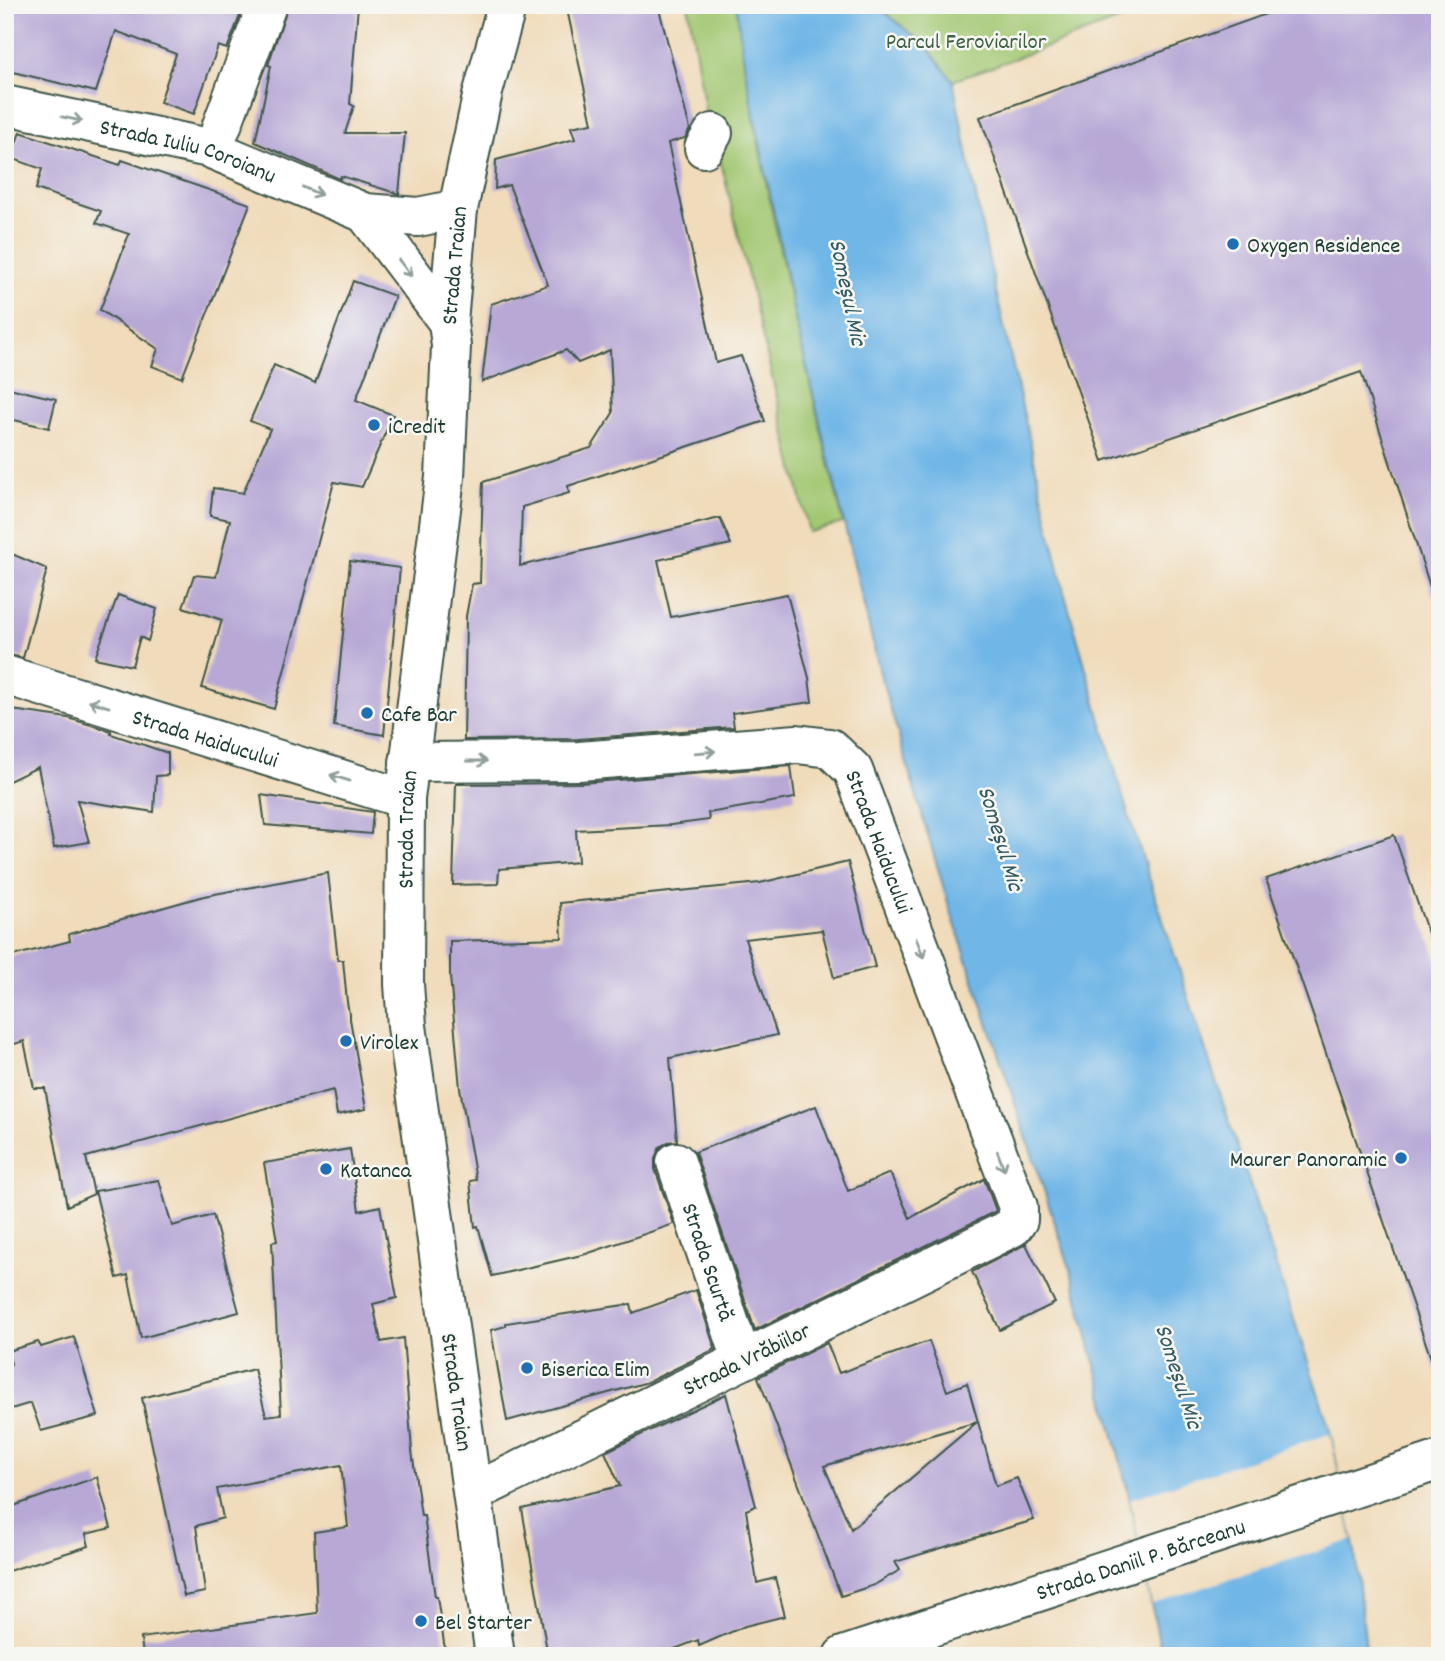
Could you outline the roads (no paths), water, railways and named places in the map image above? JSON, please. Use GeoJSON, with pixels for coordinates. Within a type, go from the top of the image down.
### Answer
{"type":"FeatureCollection","features":[{"type":"Feature","properties":{"kind":"street"},"geometry":{"type":"LineString","coordinates":[[221,128],[267,5]]}},
{"type":"Feature","properties":{"kind":"street","name":"Strada Traian"},"geometry":{"type":"LineString","coordinates":[[495,1656],[407,1026],[404,984],[407,780],[445,477],[451,346],[447,322],[458,209],[474,130],[507,5]]}},
{"type":"Feature","properties":{"kind":"street","name":"Strada Iuliu Coroianu"},"geometry":{"type":"LineString","coordinates":[[5,105],[209,148],[365,213],[418,217],[458,209]]}},
{"type":"Feature","properties":{"kind":"street"},"geometry":{"type":"LineString","coordinates":[[365,213],[447,322]]}},
{"type":"Feature","properties":{"kind":"street","name":"Strada Haiducului"},"geometry":{"type":"LineString","coordinates":[[5,675],[407,780],[579,761],[797,744],[830,748],[853,770],[1018,1207],[1018,1220]]}},
{"type":"Feature","properties":{"kind":"street","name":"Strada Scurtă"},"geometry":{"type":"LineString","coordinates":[[676,1162],[742,1360]]}},
{"type":"Feature","properties":{"kind":"street","name":"Strada Vrăbiilor"},"geometry":{"type":"LineString","coordinates":[[472,1493],[1013,1227],[1018,1220]]}},
{"type":"Feature","properties":{"kind":"street","name":"Strada Daniil P. Bărceanu"},"geometry":{"type":"LineString","coordinates":[[843,1656],[1440,1460]]}},
{"type":"Feature","properties":{"kind":"water","name":"Someșul Mic"},"geometry":{"type":"Polygon","coordinates":[[[736,5],[876,5],[928,48],[953,81],[986,247],[1064,592],[1125,804],[1329,1426],[1355,1553],[1367,1656],[1162,1656],[1127,1487],[1071,1271],[949,906],[881,677],[796,322],[745,70],[736,5]]]}},
{"type":"Feature","properties":{"kind":"place","name":"Oxygen Residence"},"geometry":{"type":"Point","coordinates":[1233,244]}},
{"type":"Feature","properties":{"kind":"place","name":"iCredit"},"geometry":{"type":"Point","coordinates":[374,425]}},
{"type":"Feature","properties":{"kind":"place","name":"Cafe Bar"},"geometry":{"type":"Point","coordinates":[367,713]}},
{"type":"Feature","properties":{"kind":"place","name":"Virolex"},"geometry":{"type":"Point","coordinates":[346,1041]}},
{"type":"Feature","properties":{"kind":"place","name":"Maurer Panoramic"},"geometry":{"type":"Point","coordinates":[1401,1158]}},
{"type":"Feature","properties":{"kind":"place","name":"Katanca"},"geometry":{"type":"Point","coordinates":[326,1169]}},
{"type":"Feature","properties":{"kind":"place","name":"Biserica Elim"},"geometry":{"type":"Point","coordinates":[527,1368]}},
{"type":"Feature","properties":{"kind":"place","name":"Bel Starter"},"geometry":{"type":"Point","coordinates":[421,1621]}},
{"type":"Feature","properties":{"kind":"park label","name":"Parcul Feroviarilor"},"geometry":{"type":"Point","coordinates":[966,40]}}]}
